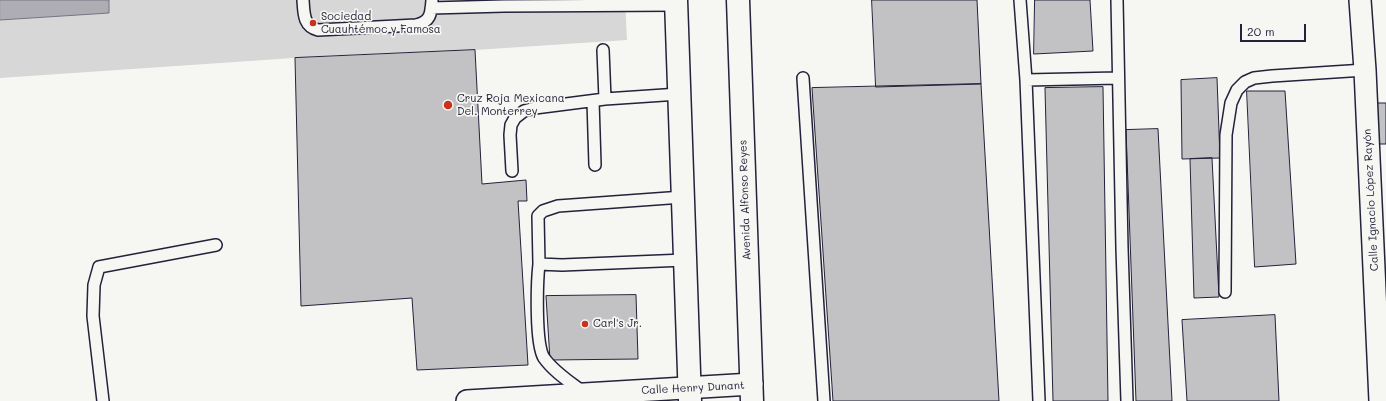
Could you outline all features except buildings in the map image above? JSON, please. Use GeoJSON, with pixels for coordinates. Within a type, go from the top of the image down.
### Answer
{"type":"FeatureCollection","features":[{"type":"Feature","properties":{"kind":"highway","name":"Avenida Alfonso Reyes"},"geometry":{"type":"LineString","coordinates":[[738,0],[752,393]]}},
{"type":"Feature","properties":{"kind":"highway"},"geometry":{"type":"LineString","coordinates":[[676,2],[690,394]]}},
{"type":"Feature","properties":{"kind":"street","name":"Calle Ignacio López Rayón"},"geometry":{"type":"LineString","coordinates":[[1360,0],[1380,401]]}},
{"type":"Feature","properties":{"kind":"street","name":"Calle Henry Dunant"},"geometry":{"type":"LineString","coordinates":[[467,401],[585,394],[752,393]]}},
{"type":"Feature","properties":{"kind":"lane"},"geometry":{"type":"LineString","coordinates":[[303,0],[305,21],[313,28],[318,30],[422,24],[427,21],[432,4],[504,6],[676,2]]}},
{"type":"Feature","properties":{"kind":"lane"},"geometry":{"type":"LineString","coordinates":[[1020,0],[1026,80],[1039,401]]}},
{"type":"Feature","properties":{"kind":"lane"},"geometry":{"type":"LineString","coordinates":[[1117,0],[1127,401]]}},
{"type":"Feature","properties":{"kind":"lane"},"geometry":{"type":"LineString","coordinates":[[603,50],[606,99]]}},
{"type":"Feature","properties":{"kind":"lane"},"geometry":{"type":"LineString","coordinates":[[1224,292],[1226,135],[1231,103],[1237,90],[1245,82],[1254,78],[1364,70]]}},
{"type":"Feature","properties":{"kind":"lane"},"geometry":{"type":"LineString","coordinates":[[803,78],[824,401]]}},
{"type":"Feature","properties":{"kind":"lane"},"geometry":{"type":"LineString","coordinates":[[1026,80],[1118,78]]}},
{"type":"Feature","properties":{"kind":"lane"},"geometry":{"type":"LineString","coordinates":[[512,171],[510,135],[511,125],[515,118],[524,111],[535,108],[593,100],[679,94]]}},
{"type":"Feature","properties":{"kind":"lane"},"geometry":{"type":"LineString","coordinates":[[593,100],[595,165]]}},
{"type":"Feature","properties":{"kind":"lane"},"geometry":{"type":"LineString","coordinates":[[585,394],[556,371],[543,357],[539,337],[537,281],[539,264],[538,216],[543,211],[558,206],[683,197]]}},
{"type":"Feature","properties":{"kind":"lane"},"geometry":{"type":"LineString","coordinates":[[103,401],[93,316],[94,285],[99,267],[216,245]]}},
{"type":"Feature","properties":{"kind":"lane"},"geometry":{"type":"LineString","coordinates":[[539,264],[562,265],[685,260]]}},
{"type":"Feature","properties":{"kind":"shaded area","name":"Sociedad Cuauhtémoc y Famosa"},"geometry":{"type":"Polygon","coordinates":[[[0,0],[625,0],[627,40],[475,50],[323,56],[0,78],[0,0]]]}},
{"type":"Feature","properties":{"kind":"shaded area"},"geometry":{"type":"Polygon","coordinates":[[[0,0],[109,0],[109,13],[0,20],[0,0]]]}},
{"type":"Feature","properties":{"kind":"place","name":"Sociedad Cuauhtémoc y Famosa"},"geometry":{"type":"Point","coordinates":[313,23]}},
{"type":"Feature","properties":{"kind":"place","name":"Cruz Roja Mexicana Del. Monterrey"},"geometry":{"type":"Point","coordinates":[448,105]}},
{"type":"Feature","properties":{"kind":"place","name":"Carl's Jr."},"geometry":{"type":"Point","coordinates":[585,324]}}]}
